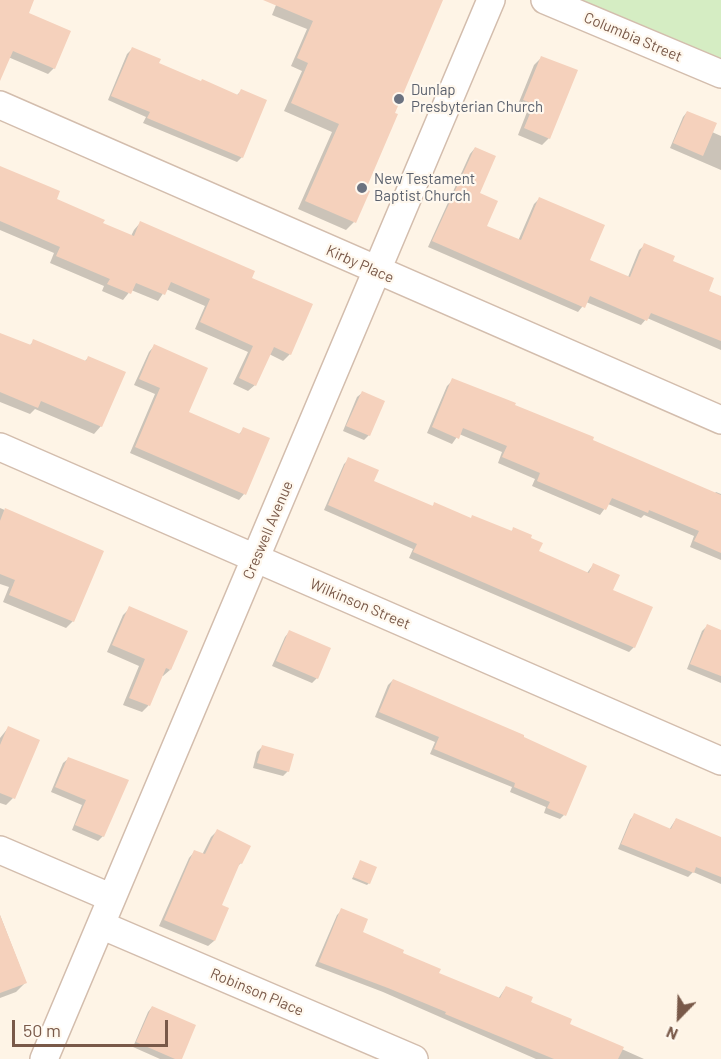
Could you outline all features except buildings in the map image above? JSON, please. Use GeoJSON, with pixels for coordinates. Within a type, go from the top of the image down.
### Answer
{"type":"FeatureCollection","features":[{"type":"Feature","properties":{"kind":"street","name":"Creswell Avenue"},"geometry":{"type":"LineString","coordinates":[[44,1059],[491,0]]}},
{"type":"Feature","properties":{"kind":"street","name":"Columbia Street"},"geometry":{"type":"LineString","coordinates":[[545,0],[721,74]]}},
{"type":"Feature","properties":{"kind":"street","name":"Kirby Place"},"geometry":{"type":"LineString","coordinates":[[0,105],[721,420]]}},
{"type":"Feature","properties":{"kind":"street","name":"Wilkinson Street"},"geometry":{"type":"LineString","coordinates":[[0,447],[721,761]]}},
{"type":"Feature","properties":{"kind":"street"},"geometry":{"type":"LineString","coordinates":[[0,850],[112,898]]}},
{"type":"Feature","properties":{"kind":"street","name":"Robinson Place"},"geometry":{"type":"LineString","coordinates":[[101,925],[414,1059]]}},
{"type":"Feature","properties":{"kind":"green space"},"geometry":{"type":"Polygon","coordinates":[[[566,0],[721,0],[721,68],[566,0]]]}},
{"type":"Feature","properties":{"kind":"place","name":"Dunlap Presbyterian Church"},"geometry":{"type":"Point","coordinates":[399,99]}},
{"type":"Feature","properties":{"kind":"place","name":"New Testament Baptist Church"},"geometry":{"type":"Point","coordinates":[362,188]}}]}
